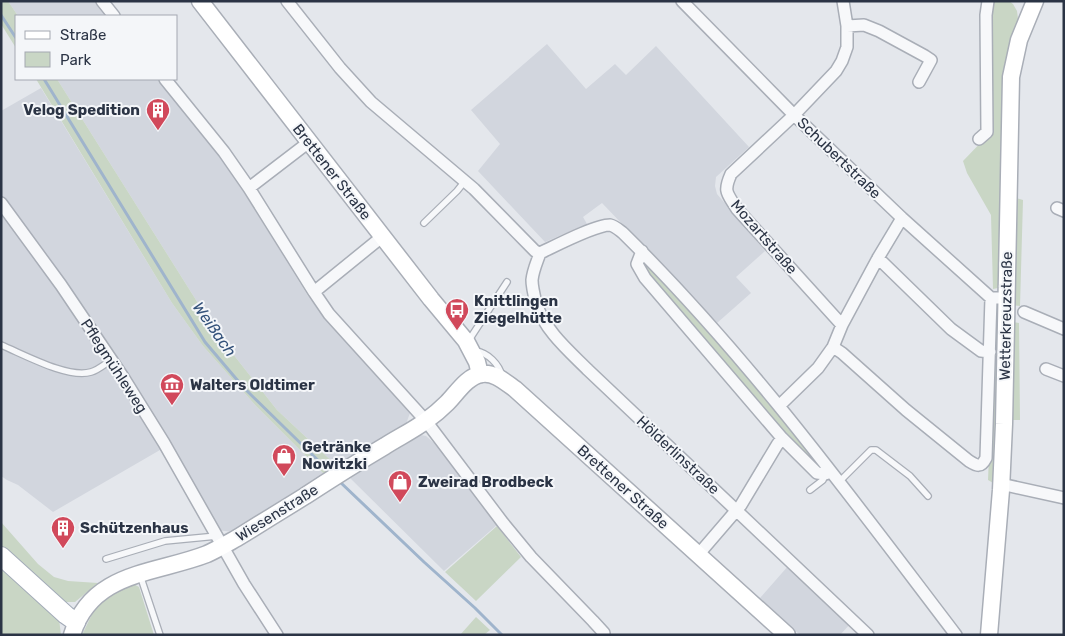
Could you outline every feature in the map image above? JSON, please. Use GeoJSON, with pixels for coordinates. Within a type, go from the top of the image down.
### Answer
{"type":"FeatureCollection","features":[{"type":"Feature","properties":{"kind":"main road"},"geometry":{"type":"LineString","coordinates":[[1,556],[66,616],[74,628]]}},
{"type":"Feature","properties":{"kind":"street"},"geometry":{"type":"LineString","coordinates":[[102,1],[113,15]]}},
{"type":"Feature","properties":{"kind":"street","name":"Brettener Straße"},"geometry":{"type":"LineString","coordinates":[[200,1],[469,345],[480,374],[490,374],[503,380],[515,389],[787,635]]}},
{"type":"Feature","properties":{"kind":"street"},"geometry":{"type":"LineString","coordinates":[[287,1],[340,68],[371,102],[465,181],[535,251],[540,253],[596,228],[609,225],[615,226],[642,251],[712,325],[779,406],[956,635]]}},
{"type":"Feature","properties":{"kind":"street","name":"Schubertstraße"},"geometry":{"type":"LineString","coordinates":[[682,1],[794,115],[902,218],[999,298]]}},
{"type":"Feature","properties":{"kind":"street","name":"Mozartstraße"},"geometry":{"type":"LineString","coordinates":[[842,325],[737,209],[727,193],[726,185],[731,174],[794,115],[836,71],[847,47],[847,26],[843,1]]}},
{"type":"Feature","properties":{"kind":"street"},"geometry":{"type":"LineString","coordinates":[[979,139],[987,132],[986,14],[988,1]]}},
{"type":"Feature","properties":{"kind":"street","name":"Wetterkreuzstraße"},"geometry":{"type":"LineString","coordinates":[[989,635],[1004,424],[999,298],[1011,77],[1019,40],[1033,2]]}},
{"type":"Feature","properties":{"kind":"street"},"geometry":{"type":"LineString","coordinates":[[847,26],[864,25],[879,31],[931,60],[919,82]]}},
{"type":"Feature","properties":{"kind":"street"},"geometry":{"type":"LineString","coordinates":[[166,80],[224,152],[250,188],[329,314],[426,421],[531,557],[593,620],[604,634]]}},
{"type":"Feature","properties":{"kind":"street"},"geometry":{"type":"LineString","coordinates":[[250,188],[309,142]]}},
{"type":"Feature","properties":{"kind":"street","name":"Pflegmühleweg"},"geometry":{"type":"LineString","coordinates":[[1,204],[61,285],[111,360],[164,443],[244,584],[277,635]]}},
{"type":"Feature","properties":{"kind":"street"},"geometry":{"type":"LineString","coordinates":[[779,406],[818,368],[833,347],[842,325],[902,218]]}},
{"type":"Feature","properties":{"kind":"street"},"geometry":{"type":"LineString","coordinates":[[314,292],[383,236]]}},
{"type":"Feature","properties":{"kind":"street"},"geometry":{"type":"LineString","coordinates":[[642,251],[637,264],[646,278],[782,438],[817,472],[832,475]]}},
{"type":"Feature","properties":{"kind":"street","name":"Hölderlinstraße"},"geometry":{"type":"LineString","coordinates":[[540,253],[532,280],[534,295],[539,312],[553,335],[868,635]]}},
{"type":"Feature","properties":{"kind":"street"},"geometry":{"type":"LineString","coordinates":[[878,258],[951,329],[981,351],[990,352]]}},
{"type":"Feature","properties":{"kind":"street"},"geometry":{"type":"LineString","coordinates":[[833,347],[969,461],[975,465],[980,465],[984,463],[986,458],[990,352],[999,298]]}},
{"type":"Feature","properties":{"kind":"street"},"geometry":{"type":"LineString","coordinates":[[1024,312],[1064,329]]}},
{"type":"Feature","properties":{"kind":"street"},"geometry":{"type":"LineString","coordinates":[[1046,369],[1064,376]]}},
{"type":"Feature","properties":{"kind":"street","name":"Wiesenstraße"},"geometry":{"type":"LineString","coordinates":[[74,628],[84,609],[94,598],[108,588],[123,579],[140,573],[207,554],[220,541],[254,528],[426,421],[466,383],[480,374]]}},
{"type":"Feature","properties":{"kind":"street"},"geometry":{"type":"LineString","coordinates":[[698,555],[737,510],[782,438]]}},
{"type":"Feature","properties":{"kind":"street"},"geometry":{"type":"LineString","coordinates":[[1001,484],[1064,498]]}},
{"type":"Feature","properties":{"kind":"lane"},"geometry":{"type":"LineString","coordinates":[[424,223],[465,181]]}},
{"type":"Feature","properties":{"kind":"lane"},"geometry":{"type":"LineString","coordinates":[[503,380],[500,371],[489,357],[469,345],[471,337],[507,282]]}},
{"type":"Feature","properties":{"kind":"lane"},"geometry":{"type":"LineString","coordinates":[[1,345],[58,369],[72,372],[89,372],[98,369],[111,360]]}},
{"type":"Feature","properties":{"kind":"lane"},"geometry":{"type":"LineString","coordinates":[[810,490],[832,475],[843,478],[871,450],[876,450],[910,476],[928,496]]}},
{"type":"Feature","properties":{"kind":"lane"},"geometry":{"type":"LineString","coordinates":[[106,559],[165,541],[220,541]]}},
{"type":"Feature","properties":{"kind":"lane"},"geometry":{"type":"LineString","coordinates":[[140,573],[160,635]]}},
{"type":"Feature","properties":{"kind":"shaded area"},"geometry":{"type":"Polygon","coordinates":[[[8,1],[94,1],[105,15],[17,15],[8,1]]]}},
{"type":"Feature","properties":{"kind":"shaded area"},"geometry":{"type":"Polygon","coordinates":[[[547,44],[586,89],[615,64],[626,75],[656,46],[749,147],[716,177],[715,186],[717,194],[765,251],[736,277],[751,293],[717,323],[602,203],[583,217],[587,224],[545,242],[478,171],[500,144],[471,110],[547,44]]]}},
{"type":"Feature","properties":{"kind":"shaded area"},"geometry":{"type":"Polygon","coordinates":[[[58,80],[158,80],[219,156],[245,194],[308,296],[323,316],[410,413],[406,424],[338,467],[277,410],[218,335],[58,80]]]}},
{"type":"Feature","properties":{"kind":"shaded area"},"geometry":{"type":"Polygon","coordinates":[[[41,88],[172,303],[203,346],[256,406],[326,476],[234,532],[207,529],[160,450],[53,512],[18,485],[1,476],[1,111],[41,88]]]}},
{"type":"Feature","properties":{"kind":"shaded area"},"geometry":{"type":"Polygon","coordinates":[[[421,435],[426,436],[434,443],[497,525],[444,571],[350,478],[421,435]]]}},
{"type":"Feature","properties":{"kind":"shaded area"},"geometry":{"type":"Polygon","coordinates":[[[789,565],[852,622],[840,635],[800,635],[760,598],[789,565]]]}},
{"type":"Feature","properties":{"kind":"green space"},"geometry":{"type":"Polygon","coordinates":[[[1,1],[8,1],[17,15],[15,15],[15,46],[1,24],[1,1]]]}},
{"type":"Feature","properties":{"kind":"green space"},"geometry":{"type":"Polygon","coordinates":[[[992,1],[1009,1],[1017,11],[1018,19],[1006,59],[1001,285],[993,289],[991,215],[967,173],[963,161],[990,133],[990,23],[992,1]]]}},
{"type":"Feature","properties":{"kind":"green space"},"geometry":{"type":"Polygon","coordinates":[[[37,80],[58,80],[218,335],[277,410],[338,467],[326,476],[256,406],[203,346],[172,303],[37,80]]]}},
{"type":"Feature","properties":{"kind":"green space"},"geometry":{"type":"Polygon","coordinates":[[[1013,197],[1023,200],[1020,306],[1011,305],[1013,197]]]}},
{"type":"Feature","properties":{"kind":"green space"},"geometry":{"type":"Polygon","coordinates":[[[648,266],[714,335],[819,463],[815,467],[787,438],[645,270],[648,266]]]}},
{"type":"Feature","properties":{"kind":"green space"},"geometry":{"type":"Polygon","coordinates":[[[995,314],[999,314],[995,484],[988,480],[995,314]]]}},
{"type":"Feature","properties":{"kind":"green space"},"geometry":{"type":"Polygon","coordinates":[[[1012,322],[1019,323],[1020,420],[1010,418],[1012,322]]]}},
{"type":"Feature","properties":{"kind":"green space"},"geometry":{"type":"Polygon","coordinates":[[[1,522],[38,564],[54,577],[68,581],[98,583],[75,602],[63,602],[1,549],[1,522]]]}},
{"type":"Feature","properties":{"kind":"green space"},"geometry":{"type":"Polygon","coordinates":[[[497,526],[521,557],[476,601],[445,572],[497,526]]]}},
{"type":"Feature","properties":{"kind":"green space"},"geometry":{"type":"Polygon","coordinates":[[[1,565],[59,619],[61,635],[1,635],[1,565]]]}},
{"type":"Feature","properties":{"kind":"green space"},"geometry":{"type":"Polygon","coordinates":[[[132,583],[139,587],[154,635],[82,635],[95,608],[108,595],[132,583]]]}},
{"type":"Feature","properties":{"kind":"green space"},"geometry":{"type":"Polygon","coordinates":[[[476,617],[490,630],[484,635],[460,635],[476,617]]]}},
{"type":"Feature","properties":{"kind":"waterway","name":"Weißach"},"geometry":{"type":"LineString","coordinates":[[1,15],[15,36]]}},
{"type":"Feature","properties":{"kind":"waterway","name":"Weißach"},"geometry":{"type":"LineString","coordinates":[[45,80],[205,342],[244,388],[331,473]]}},
{"type":"Feature","properties":{"kind":"waterway","name":"Weißach"},"geometry":{"type":"LineString","coordinates":[[339,481],[502,635]]}},
{"type":"Feature","properties":{"kind":"place","name":"Velog Spedition"},"geometry":{"type":"Point","coordinates":[158,131]}},
{"type":"Feature","properties":{"kind":"place","name":"Knittlingen Ziegelhütte"},"geometry":{"type":"Point","coordinates":[457,331]}},
{"type":"Feature","properties":{"kind":"place","name":"Walters Oldtimer"},"geometry":{"type":"Point","coordinates":[172,406]}},
{"type":"Feature","properties":{"kind":"place","name":"Getränke Nowitzki"},"geometry":{"type":"Point","coordinates":[284,477]}},
{"type":"Feature","properties":{"kind":"place","name":"Zweirad Brodbeck"},"geometry":{"type":"Point","coordinates":[400,503]}},
{"type":"Feature","properties":{"kind":"place","name":"Schützenhaus"},"geometry":{"type":"Point","coordinates":[63,549]}}]}
